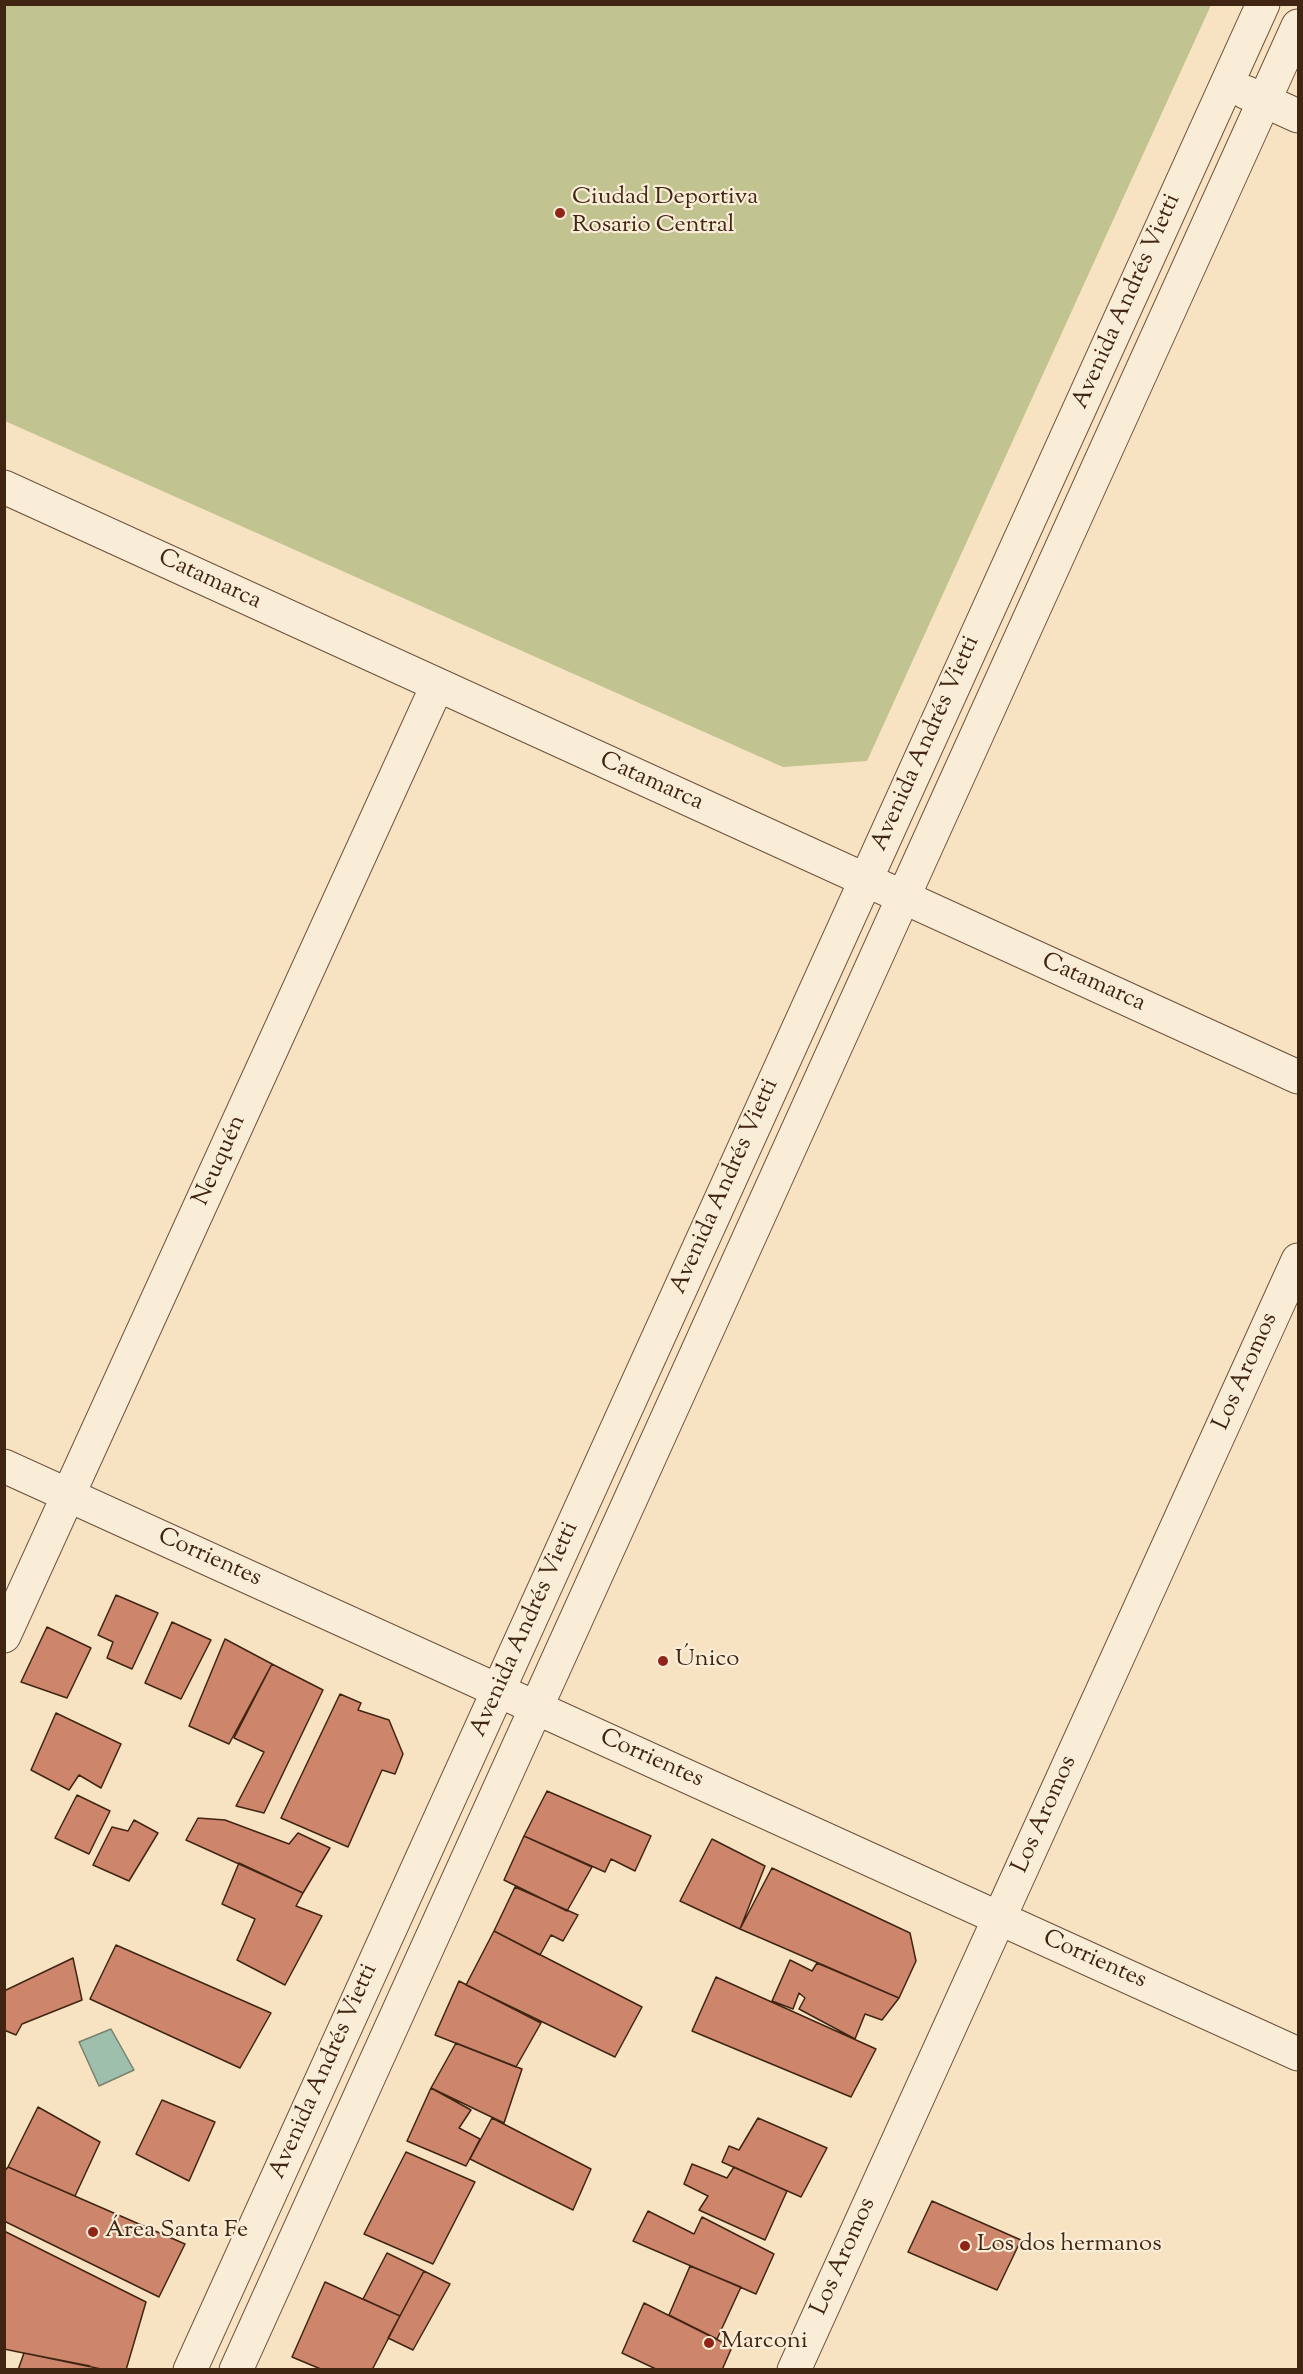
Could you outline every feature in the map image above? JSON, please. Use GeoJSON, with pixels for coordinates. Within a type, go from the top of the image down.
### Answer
{"type":"FeatureCollection","features":[{"type":"Feature","properties":{"kind":"street","name":"Avenida Andrés Vietti"},"geometry":{"type":"LineString","coordinates":[[190,2370],[1263,4]]}},
{"type":"Feature","properties":{"kind":"street","name":"Avenida Andrés Vietti"},"geometry":{"type":"LineString","coordinates":[[236,2370],[1299,26]]}},
{"type":"Feature","properties":{"kind":"street"},"geometry":{"type":"LineString","coordinates":[[1227,84],[1299,116]]}},
{"type":"Feature","properties":{"kind":"street","name":"Catamarca"},"geometry":{"type":"LineString","coordinates":[[4,487],[1299,1077]]}},
{"type":"Feature","properties":{"kind":"street","name":"Neuquén"},"geometry":{"type":"LineString","coordinates":[[4,1636],[437,686]]}},
{"type":"Feature","properties":{"kind":"street","name":"Los Aromos"},"geometry":{"type":"LineString","coordinates":[[794,2370],[1299,1260]]}},
{"type":"Feature","properties":{"kind":"street","name":"Corrientes"},"geometry":{"type":"LineString","coordinates":[[4,1466],[1299,2054]]}},
{"type":"Feature","properties":{"kind":"green space","name":"Ciudad Deportiva Rosario Central"},"geometry":{"type":"Polygon","coordinates":[[[5,4],[1211,5],[867,761],[783,767],[5,421],[5,4]]]}},
{"type":"Feature","properties":{"kind":"shaded area"},"geometry":{"type":"Polygon","coordinates":[[[111,2029],[134,2070],[99,2086],[79,2042],[111,2029]]]}},
{"type":"Feature","properties":{"kind":"building"},"geometry":{"type":"Polygon","coordinates":[[[116,1595],[158,1613],[132,1669],[107,1658],[113,1642],[98,1635],[116,1595]]]}},
{"type":"Feature","properties":{"kind":"building"},"geometry":{"type":"Polygon","coordinates":[[[172,1622],[211,1640],[181,1699],[145,1683],[172,1622]]]}},
{"type":"Feature","properties":{"kind":"building"},"geometry":{"type":"Polygon","coordinates":[[[47,1627],[91,1648],[67,1698],[21,1682],[47,1627]]]}},
{"type":"Feature","properties":{"kind":"building"},"geometry":{"type":"Polygon","coordinates":[[[225,1639],[272,1664],[229,1744],[189,1726],[225,1639]]]}},
{"type":"Feature","properties":{"kind":"building"},"geometry":{"type":"Polygon","coordinates":[[[272,1664],[323,1690],[264,1813],[236,1806],[264,1752],[234,1738],[272,1664]]]}},
{"type":"Feature","properties":{"kind":"building"},"geometry":{"type":"Polygon","coordinates":[[[340,1694],[361,1703],[358,1710],[389,1720],[403,1754],[395,1774],[382,1770],[348,1847],[281,1818],[340,1694]]]}},
{"type":"Feature","properties":{"kind":"building"},"geometry":{"type":"Polygon","coordinates":[[[56,1713],[121,1744],[101,1788],[79,1775],[69,1790],[31,1770],[56,1713]]]}},
{"type":"Feature","properties":{"kind":"building"},"geometry":{"type":"Polygon","coordinates":[[[547,1791],[651,1836],[635,1871],[611,1859],[605,1872],[524,1836],[547,1791]]]}},
{"type":"Feature","properties":{"kind":"building"},"geometry":{"type":"Polygon","coordinates":[[[77,1795],[110,1811],[89,1854],[55,1838],[77,1795]]]}},
{"type":"Feature","properties":{"kind":"building"},"geometry":{"type":"Polygon","coordinates":[[[198,1818],[225,1820],[289,1844],[298,1833],[330,1848],[303,1893],[186,1840],[198,1818]]]}},
{"type":"Feature","properties":{"kind":"building"},"geometry":{"type":"Polygon","coordinates":[[[134,1820],[158,1833],[129,1881],[93,1865],[112,1827],[128,1831],[134,1820]]]}},
{"type":"Feature","properties":{"kind":"building"},"geometry":{"type":"Polygon","coordinates":[[[524,1836],[592,1867],[567,1911],[504,1880],[524,1836]]]}},
{"type":"Feature","properties":{"kind":"building"},"geometry":{"type":"Polygon","coordinates":[[[712,1839],[765,1866],[740,1929],[680,1901],[712,1839]]]}},
{"type":"Feature","properties":{"kind":"building"},"geometry":{"type":"Polygon","coordinates":[[[239,1863],[303,1893],[296,1906],[322,1916],[285,1985],[237,1960],[255,1919],[222,1904],[239,1863]]]}},
{"type":"Feature","properties":{"kind":"building"},"geometry":{"type":"Polygon","coordinates":[[[772,1868],[910,1933],[916,1961],[899,1998],[740,1929],[772,1868]]]}},
{"type":"Feature","properties":{"kind":"building"},"geometry":{"type":"Polygon","coordinates":[[[515,1887],[578,1915],[563,1941],[551,1935],[540,1955],[494,1931],[515,1887]]]}},
{"type":"Feature","properties":{"kind":"building"},"geometry":{"type":"Polygon","coordinates":[[[494,1931],[642,2007],[615,2057],[466,1985],[494,1931]]]}},
{"type":"Feature","properties":{"kind":"building"},"geometry":{"type":"Polygon","coordinates":[[[116,1945],[271,2013],[240,2068],[90,1999],[116,1945]]]}},
{"type":"Feature","properties":{"kind":"building"},"geometry":{"type":"Polygon","coordinates":[[[73,1958],[82,2000],[22,2024],[16,2035],[4,2030],[4,1991],[73,1958]]]}},
{"type":"Feature","properties":{"kind":"building"},"geometry":{"type":"Polygon","coordinates":[[[790,1960],[812,1971],[817,1963],[899,1998],[882,2020],[865,2014],[855,2039],[799,2009],[805,1998],[799,1993],[793,2009],[772,2001],[790,1960]]]}},
{"type":"Feature","properties":{"kind":"building"},"geometry":{"type":"Polygon","coordinates":[[[716,1977],[876,2049],[851,2097],[692,2031],[716,1977]]]}},
{"type":"Feature","properties":{"kind":"building"},"geometry":{"type":"Polygon","coordinates":[[[459,1981],[541,2023],[516,2067],[435,2035],[459,1981]]]}},
{"type":"Feature","properties":{"kind":"building"},"geometry":{"type":"Polygon","coordinates":[[[456,2043],[522,2069],[504,2123],[431,2088],[456,2043]]]}},
{"type":"Feature","properties":{"kind":"building"},"geometry":{"type":"Polygon","coordinates":[[[431,2088],[471,2110],[459,2128],[480,2139],[466,2166],[407,2141],[431,2088]]]}},
{"type":"Feature","properties":{"kind":"building"},"geometry":{"type":"Polygon","coordinates":[[[162,2100],[215,2122],[189,2181],[136,2154],[162,2100]]]}},
{"type":"Feature","properties":{"kind":"building"},"geometry":{"type":"Polygon","coordinates":[[[38,2107],[100,2142],[75,2196],[8,2167],[38,2107]]]}},
{"type":"Feature","properties":{"kind":"building"},"geometry":{"type":"Polygon","coordinates":[[[492,2118],[591,2169],[573,2210],[470,2159],[492,2118]]]}},
{"type":"Feature","properties":{"kind":"building"},"geometry":{"type":"Polygon","coordinates":[[[758,2118],[827,2148],[801,2197],[722,2162],[729,2146],[739,2150],[758,2118]]]}},
{"type":"Feature","properties":{"kind":"building"},"geometry":{"type":"Polygon","coordinates":[[[406,2152],[475,2182],[433,2264],[364,2234],[406,2152]]]}},
{"type":"Feature","properties":{"kind":"building"},"geometry":{"type":"Polygon","coordinates":[[[692,2164],[727,2178],[734,2167],[787,2191],[765,2240],[699,2210],[708,2196],[684,2184],[692,2164]]]}},
{"type":"Feature","properties":{"kind":"building","name":"Área Santa Fe"},"geometry":{"type":"Polygon","coordinates":[[[8,2167],[185,2244],[159,2297],[4,2221],[4,2172],[8,2167]]]}},
{"type":"Feature","properties":{"kind":"building","name":"Los dos hermanos"},"geometry":{"type":"Polygon","coordinates":[[[932,2201],[1021,2240],[997,2290],[908,2252],[932,2201]]]}},
{"type":"Feature","properties":{"kind":"building"},"geometry":{"type":"Polygon","coordinates":[[[648,2211],[694,2234],[702,2217],[774,2254],[756,2294],[633,2241],[648,2211]]]}},
{"type":"Feature","properties":{"kind":"building"},"geometry":{"type":"Polygon","coordinates":[[[4,2231],[146,2302],[126,2370],[106,2370],[4,2349],[4,2231]]]}},
{"type":"Feature","properties":{"kind":"building"},"geometry":{"type":"Polygon","coordinates":[[[387,2253],[424,2271],[400,2316],[363,2299],[387,2253]]]}},
{"type":"Feature","properties":{"kind":"building"},"geometry":{"type":"Polygon","coordinates":[[[690,2266],[741,2287],[717,2339],[669,2315],[690,2266]]]}},
{"type":"Feature","properties":{"kind":"building"},"geometry":{"type":"Polygon","coordinates":[[[424,2271],[450,2284],[413,2350],[388,2338],[424,2271]]]}},
{"type":"Feature","properties":{"kind":"building"},"geometry":{"type":"Polygon","coordinates":[[[325,2282],[400,2316],[372,2370],[323,2370],[292,2357],[325,2282]]]}},
{"type":"Feature","properties":{"kind":"building"},"geometry":{"type":"Polygon","coordinates":[[[644,2303],[732,2347],[722,2370],[658,2370],[622,2353],[644,2303]]]}},
{"type":"Feature","properties":{"kind":"building"},"geometry":{"type":"Polygon","coordinates":[[[24,2353],[90,2366],[89,2370],[18,2370],[24,2353]]]}},
{"type":"Feature","properties":{"kind":"place","name":"Ciudad Deportiva Rosario Central"},"geometry":{"type":"Point","coordinates":[560,213]}},
{"type":"Feature","properties":{"kind":"place","name":"Único"},"geometry":{"type":"Point","coordinates":[663,1661]}},
{"type":"Feature","properties":{"kind":"place","name":"Área Santa Fe"},"geometry":{"type":"Point","coordinates":[93,2232]}},
{"type":"Feature","properties":{"kind":"place","name":"Los dos hermanos"},"geometry":{"type":"Point","coordinates":[965,2246]}},
{"type":"Feature","properties":{"kind":"place","name":"Marconi"},"geometry":{"type":"Point","coordinates":[709,2343]}}]}
